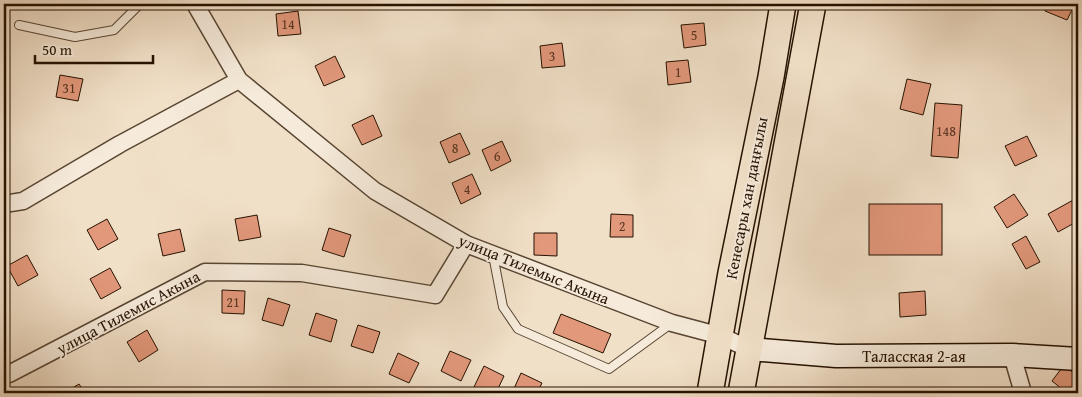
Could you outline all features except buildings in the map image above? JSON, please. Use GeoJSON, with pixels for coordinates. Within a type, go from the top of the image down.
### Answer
{"type":"FeatureCollection","features":[{"type":"Feature","properties":{"kind":"main road","name":"Кенесары хан даңғылы"},"geometry":{"type":"LineString","coordinates":[[710,393],[731,273],[784,4]]}},
{"type":"Feature","properties":{"kind":"main road","name":"Кенесары хан даңғылы"},"geometry":{"type":"LineString","coordinates":[[742,393],[813,4]]}},
{"type":"Feature","properties":{"kind":"street","name":"улица Тилемыс Акына"},"geometry":{"type":"LineString","coordinates":[[195,4],[239,80],[375,191],[466,244],[672,324],[721,336],[749,349]]}},
{"type":"Feature","properties":{"kind":"street"},"geometry":{"type":"LineString","coordinates":[[4,204],[23,201],[120,144],[239,80]]}},
{"type":"Feature","properties":{"kind":"street","name":"улица Тилемис Акына"},"geometry":{"type":"LineString","coordinates":[[4,374],[9,374],[205,272],[302,272],[435,295],[466,244]]}},
{"type":"Feature","properties":{"kind":"street","name":"Таласская 2-ая"},"geometry":{"type":"LineString","coordinates":[[749,349],[836,356],[1012,355],[1078,358]]}},
{"type":"Feature","properties":{"kind":"street"},"geometry":{"type":"LineString","coordinates":[[1012,355],[1023,393]]}},
{"type":"Feature","properties":{"kind":"lane"},"geometry":{"type":"LineString","coordinates":[[19,25],[75,37],[94,34],[114,30],[140,4]]}},
{"type":"Feature","properties":{"kind":"lane"},"geometry":{"type":"LineString","coordinates":[[493,254],[503,307],[518,329],[609,369],[672,324]]}}]}
